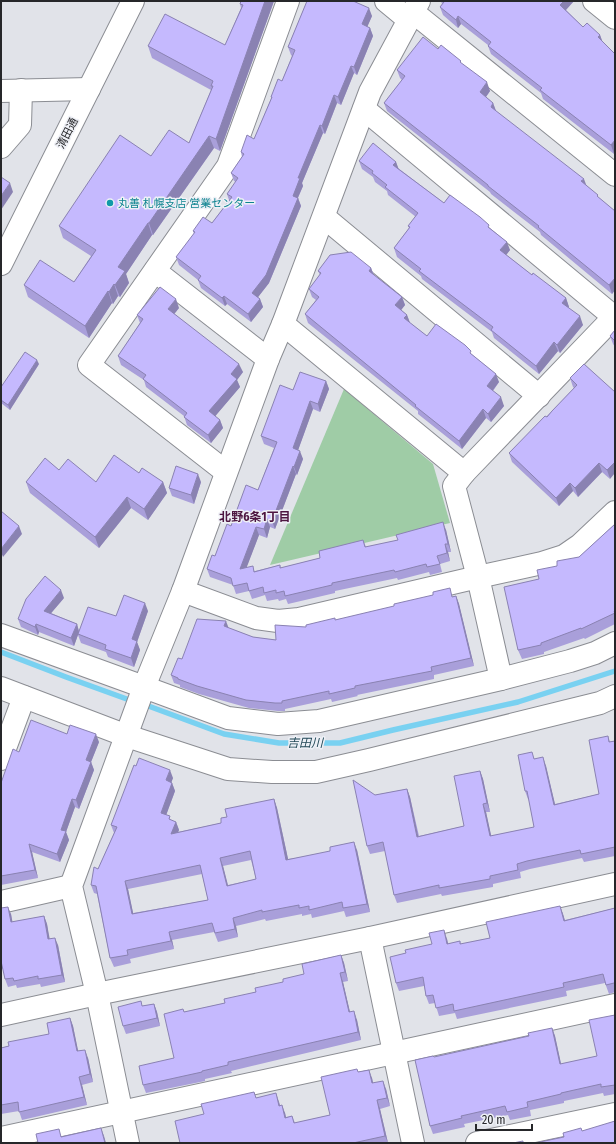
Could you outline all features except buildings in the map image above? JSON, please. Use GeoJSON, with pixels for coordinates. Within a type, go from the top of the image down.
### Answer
{"type":"FeatureCollection","features":[{"type":"Feature","properties":{"kind":"street","name":"清田通"},"geometry":{"type":"LineString","coordinates":[[1,264],[133,1]]}},
{"type":"Feature","properties":{"kind":"street"},"geometry":{"type":"LineString","coordinates":[[226,472],[90,365],[228,166],[288,1]]}},
{"type":"Feature","properties":{"kind":"street"},"geometry":{"type":"LineString","coordinates":[[386,1],[414,11],[615,175]]}},
{"type":"Feature","properties":{"kind":"street"},"geometry":{"type":"LineString","coordinates":[[594,1],[615,18]]}},
{"type":"Feature","properties":{"kind":"street"},"geometry":{"type":"LineString","coordinates":[[128,1143],[97,994],[71,886],[142,693],[184,591],[268,359],[324,217],[370,92],[414,11]]}},
{"type":"Feature","properties":{"kind":"street"},"geometry":{"type":"LineString","coordinates":[[1,147],[20,125],[11,90],[89,89]]}},
{"type":"Feature","properties":{"kind":"street"},"geometry":{"type":"LineString","coordinates":[[364,109],[615,317],[464,473],[454,486],[478,576],[501,679]]}},
{"type":"Feature","properties":{"kind":"street"},"geometry":{"type":"LineString","coordinates":[[324,217],[539,396]]}},
{"type":"Feature","properties":{"kind":"street"},"geometry":{"type":"LineString","coordinates":[[156,271],[268,359]]}},
{"type":"Feature","properties":{"kind":"street"},"geometry":{"type":"LineString","coordinates":[[283,324],[464,473]]}},
{"type":"Feature","properties":{"kind":"street"},"geometry":{"type":"LineString","coordinates":[[184,591],[256,618],[278,621],[300,619],[478,576],[542,563],[564,556],[580,545],[615,512]]}},
{"type":"Feature","properties":{"kind":"street"},"geometry":{"type":"LineString","coordinates":[[1,635],[142,693],[228,718],[278,724],[319,721],[501,679],[570,661],[595,653],[615,643]]}},
{"type":"Feature","properties":{"kind":"street"},"geometry":{"type":"LineString","coordinates":[[1,688],[24,697],[129,731],[228,769],[272,772],[316,772],[600,703],[615,696]]}},
{"type":"Feature","properties":{"kind":"street"},"geometry":{"type":"LineString","coordinates":[[1,759],[24,697]]}},
{"type":"Feature","properties":{"kind":"street"},"geometry":{"type":"LineString","coordinates":[[1,1015],[370,938],[615,884]]}},
{"type":"Feature","properties":{"kind":"street"},"geometry":{"type":"LineString","coordinates":[[1,902],[71,886]]}},
{"type":"Feature","properties":{"kind":"street"},"geometry":{"type":"LineString","coordinates":[[370,938],[414,1143]]}},
{"type":"Feature","properties":{"kind":"street"},"geometry":{"type":"LineString","coordinates":[[1,1138],[615,1005]]}},
{"type":"Feature","properties":{"kind":"street"},"geometry":{"type":"LineString","coordinates":[[476,1143],[615,1114]]}},
{"type":"Feature","properties":{"kind":"green space"},"geometry":{"type":"Polygon","coordinates":[[[344,389],[433,464],[450,523],[270,565],[344,389]]]}},
{"type":"Feature","properties":{"kind":"waterway","name":"吉田川"},"geometry":{"type":"LineString","coordinates":[[1,652],[135,702]]}},
{"type":"Feature","properties":{"kind":"waterway","name":"吉田川"},"geometry":{"type":"LineString","coordinates":[[143,704],[224,734],[279,743],[340,743],[518,702],[615,671]]}},
{"type":"Feature","properties":{"kind":"place","name":"丸善 札幌支店 営業センター"},"geometry":{"type":"Point","coordinates":[110,203]}},
{"type":"Feature","properties":{"kind":"district","name":"北野6条1丁目"},"geometry":{"type":"Point","coordinates":[255,517]}}]}
